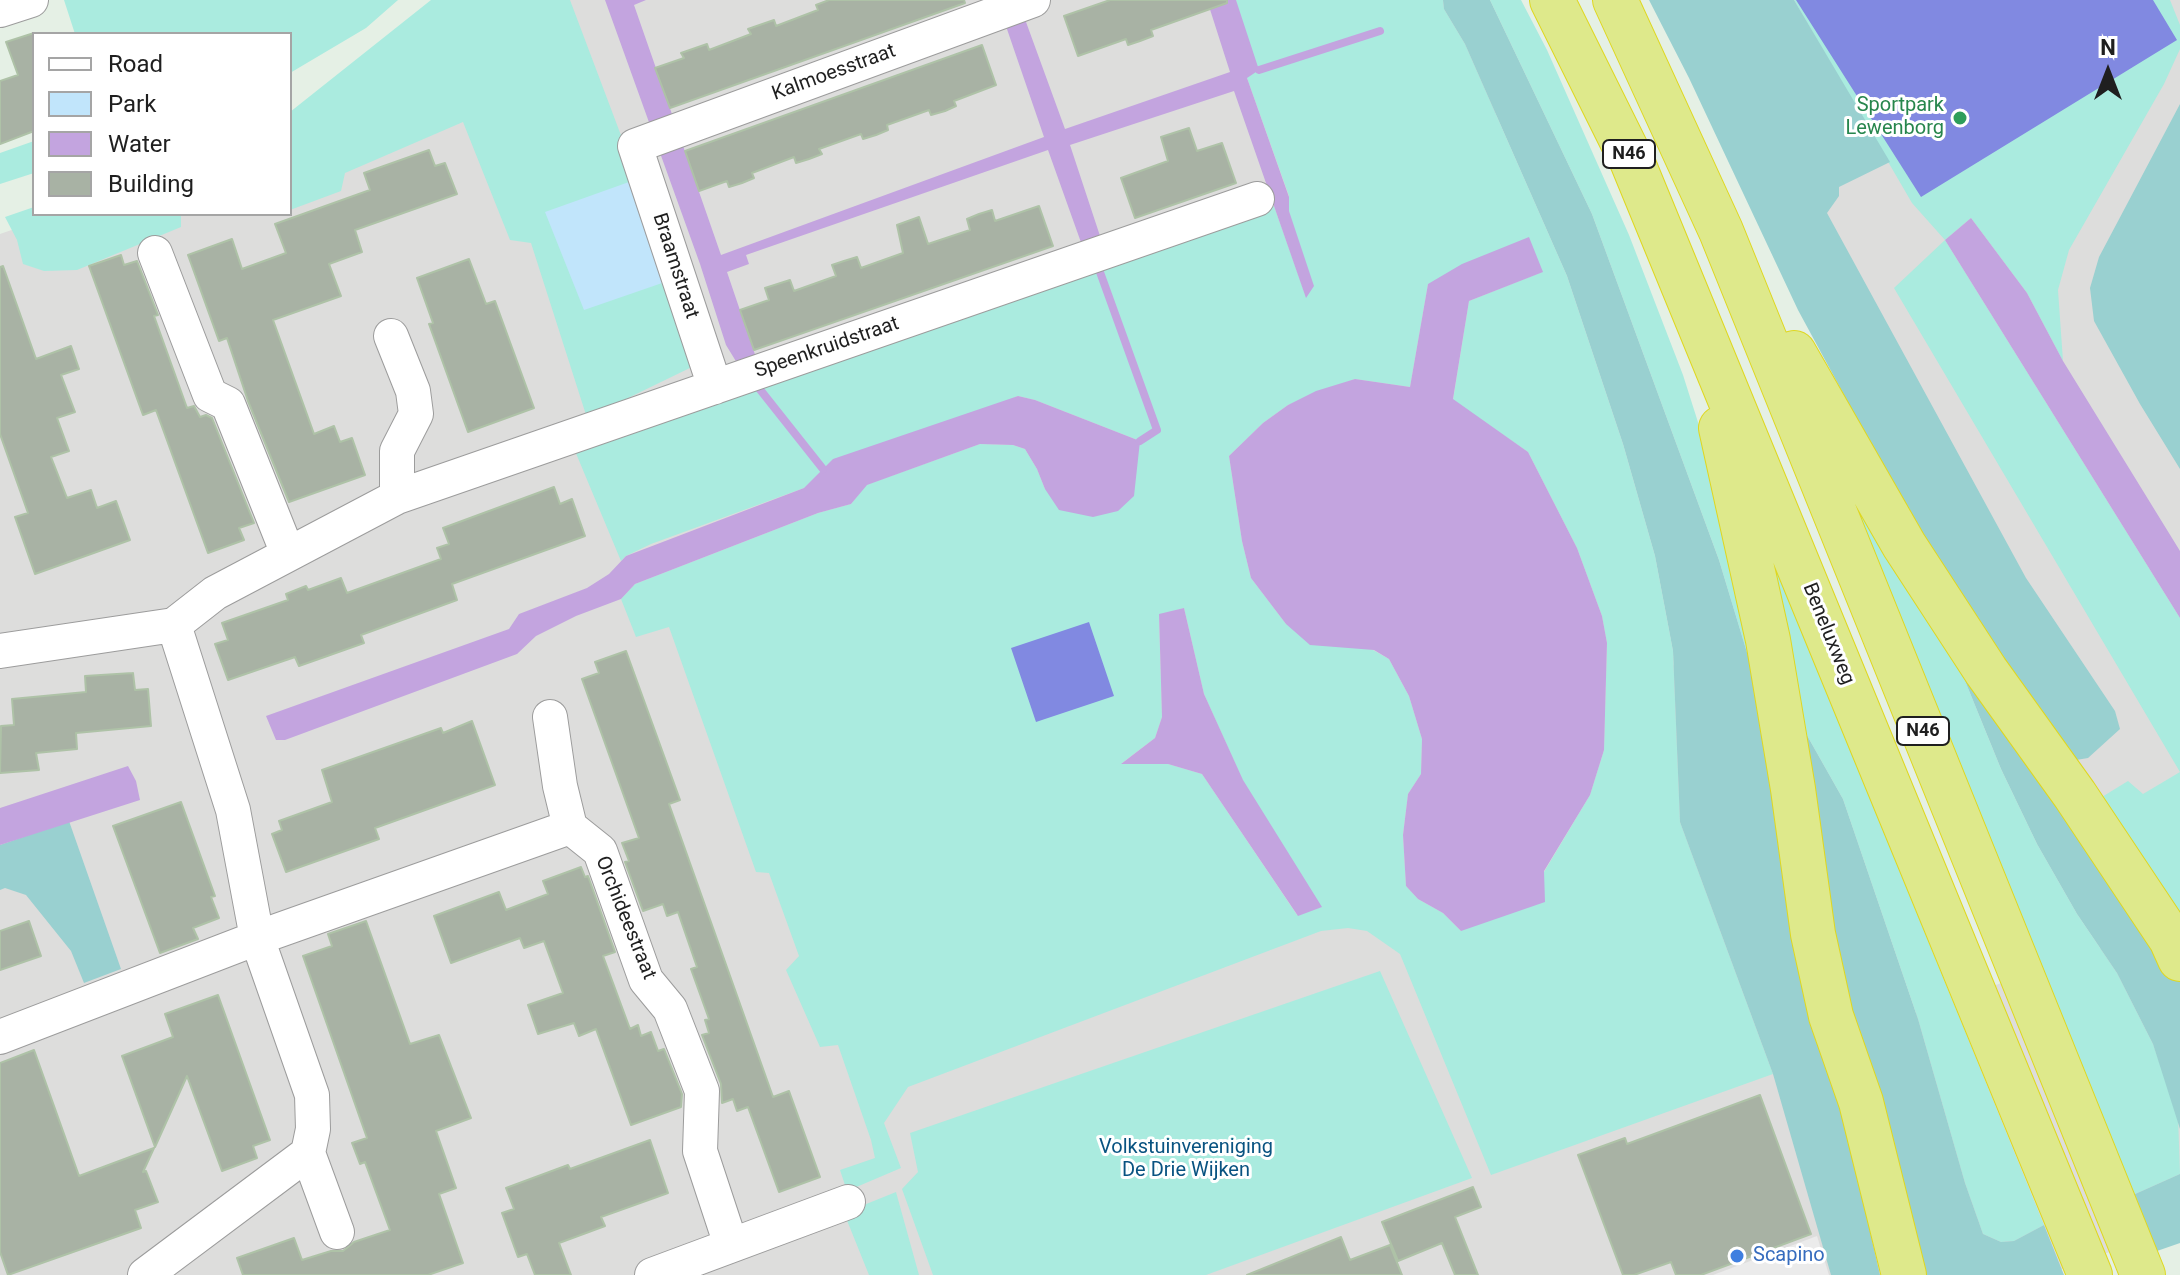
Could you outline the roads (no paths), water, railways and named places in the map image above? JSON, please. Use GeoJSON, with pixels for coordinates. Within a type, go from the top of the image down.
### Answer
{"type":"FeatureCollection","features":[{"type":"Feature","properties":{"kind":"highway","name":"Beneluxweg"},"geometry":{"type":"LineString","coordinates":[[1552,0],[1632,161],[1696,312],[2085,1262]]}},
{"type":"Feature","properties":{"kind":"highway","name":"N46"},"geometry":{"type":"LineString","coordinates":[[1615,0],[1721,231],[2143,1275]]}},
{"type":"Feature","properties":{"kind":"highway","name":"N46"},"geometry":{"type":"LineString","coordinates":[[1721,231],[1904,545],[1986,671],[2075,795],[2171,939],[2180,959]]}},
{"type":"Feature","properties":{"kind":"highway","name":"N46"},"geometry":{"type":"LineString","coordinates":[[1696,312],[1768,640],[1813,934],[1831,1016],[1861,1102],[1904,1275]]}},
{"type":"Feature","properties":{"kind":"street"},"geometry":{"type":"LineString","coordinates":[[0,10],[31,0]]}},
{"type":"Feature","properties":{"kind":"street","name":"Kalmoesstraat"},"geometry":{"type":"LineString","coordinates":[[656,138],[1028,2]]}},
{"type":"Feature","properties":{"kind":"street","name":"Braamstraat"},"geometry":{"type":"LineString","coordinates":[[656,138],[740,378]]}},
{"type":"Feature","properties":{"kind":"street","name":"Speenkruidstraat"},"geometry":{"type":"LineString","coordinates":[[174,625],[215,593],[397,497],[1257,199]]}},
{"type":"Feature","properties":{"kind":"street"},"geometry":{"type":"LineString","coordinates":[[155,253],[210,395],[228,404],[288,554]]}},
{"type":"Feature","properties":{"kind":"street"},"geometry":{"type":"LineString","coordinates":[[391,336],[413,391],[416,414],[397,451],[397,497]]}},
{"type":"Feature","properties":{"kind":"street"},"geometry":{"type":"LineString","coordinates":[[3,641],[174,625],[233,810],[257,938],[312,1095],[313,1129],[308,1153],[337,1232]]}},
{"type":"Feature","properties":{"kind":"street"},"geometry":{"type":"LineString","coordinates":[[0,1037],[257,938],[570,827],[560,786],[550,717]]}},
{"type":"Feature","properties":{"kind":"street","name":"Orchideestraat"},"geometry":{"type":"LineString","coordinates":[[570,827],[600,851],[646,980],[670,1009],[702,1091],[700,1151],[731,1245]]}},
{"type":"Feature","properties":{"kind":"street"},"geometry":{"type":"LineString","coordinates":[[162,1270],[308,1153]]}},
{"type":"Feature","properties":{"kind":"street"},"geometry":{"type":"LineString","coordinates":[[652,1275],[848,1202]]}},
{"type":"Feature","properties":{"kind":"water"},"geometry":{"type":"Polygon","coordinates":[[[605,0],[646,0],[634,5],[721,255],[1044,137],[997,0],[1018,0],[1065,129],[1230,72],[1207,0],[1236,0],[1259,70],[1247,78],[1289,197],[1289,211],[1314,286],[1306,298],[1234,91],[1070,145],[1102,242],[1083,248],[1048,150],[746,255],[749,264],[727,272],[765,384],[753,389],[726,345],[605,0]]]}},
{"type":"Feature","properties":{"kind":"water"},"geometry":{"type":"Polygon","coordinates":[[[1971,218],[2027,293],[2063,361],[2180,551],[2180,618],[1945,240],[1971,218]]]}},
{"type":"Feature","properties":{"kind":"water"},"geometry":{"type":"Polygon","coordinates":[[[1529,237],[1543,272],[1469,301],[1453,399],[1528,452],[1577,548],[1602,616],[1607,643],[1604,750],[1590,795],[1544,871],[1545,902],[1461,931],[1443,913],[1418,899],[1406,886],[1403,835],[1408,794],[1421,774],[1422,739],[1409,696],[1389,659],[1374,650],[1310,645],[1286,624],[1251,578],[1229,456],[1263,423],[1288,405],[1316,391],[1355,379],[1410,387],[1428,284],[1462,264],[1529,237]]]}},
{"type":"Feature","properties":{"kind":"water"},"geometry":{"type":"Polygon","coordinates":[[[1018,396],[1140,441],[1134,496],[1118,511],[1093,517],[1059,510],[1025,449],[1013,445],[980,444],[867,485],[851,504],[818,513],[635,584],[621,599],[536,636],[517,654],[285,740],[276,740],[266,716],[509,629],[519,614],[587,588],[609,574],[626,556],[804,488],[833,459],[1018,396]]]}},
{"type":"Feature","properties":{"kind":"water"},"geometry":{"type":"Polygon","coordinates":[[[1184,608],[1204,694],[1243,780],[1322,907],[1298,916],[1202,774],[1168,764],[1121,764],[1155,738],[1162,717],[1159,614],[1184,608]]]}},
{"type":"Feature","properties":{"kind":"water"},"geometry":{"type":"Polygon","coordinates":[[[128,766],[136,781],[140,800],[0,845],[0,808],[128,766]]]}},
{"type":"Feature","properties":{"kind":"waterway"},"geometry":{"type":"LineString","coordinates":[[1259,70],[1380,31]]}},
{"type":"Feature","properties":{"kind":"waterway"},"geometry":{"type":"LineString","coordinates":[[1096,261],[1157,430],[1140,441]]}},
{"type":"Feature","properties":{"kind":"waterway"},"geometry":{"type":"LineString","coordinates":[[758,387],[823,469]]}},
{"type":"Feature","properties":{"kind":"place","name":"Sportpark Lewenborg"},"geometry":{"type":"Point","coordinates":[1960,118]}},
{"type":"Feature","properties":{"kind":"place","name":"Scapino"},"geometry":{"type":"Point","coordinates":[1737,1256]}},
{"type":"Feature","properties":{"kind":"park label","name":"Volkstuinvereniging De Drie Wijken"},"geometry":{"type":"Point","coordinates":[1186,1160]}}]}
